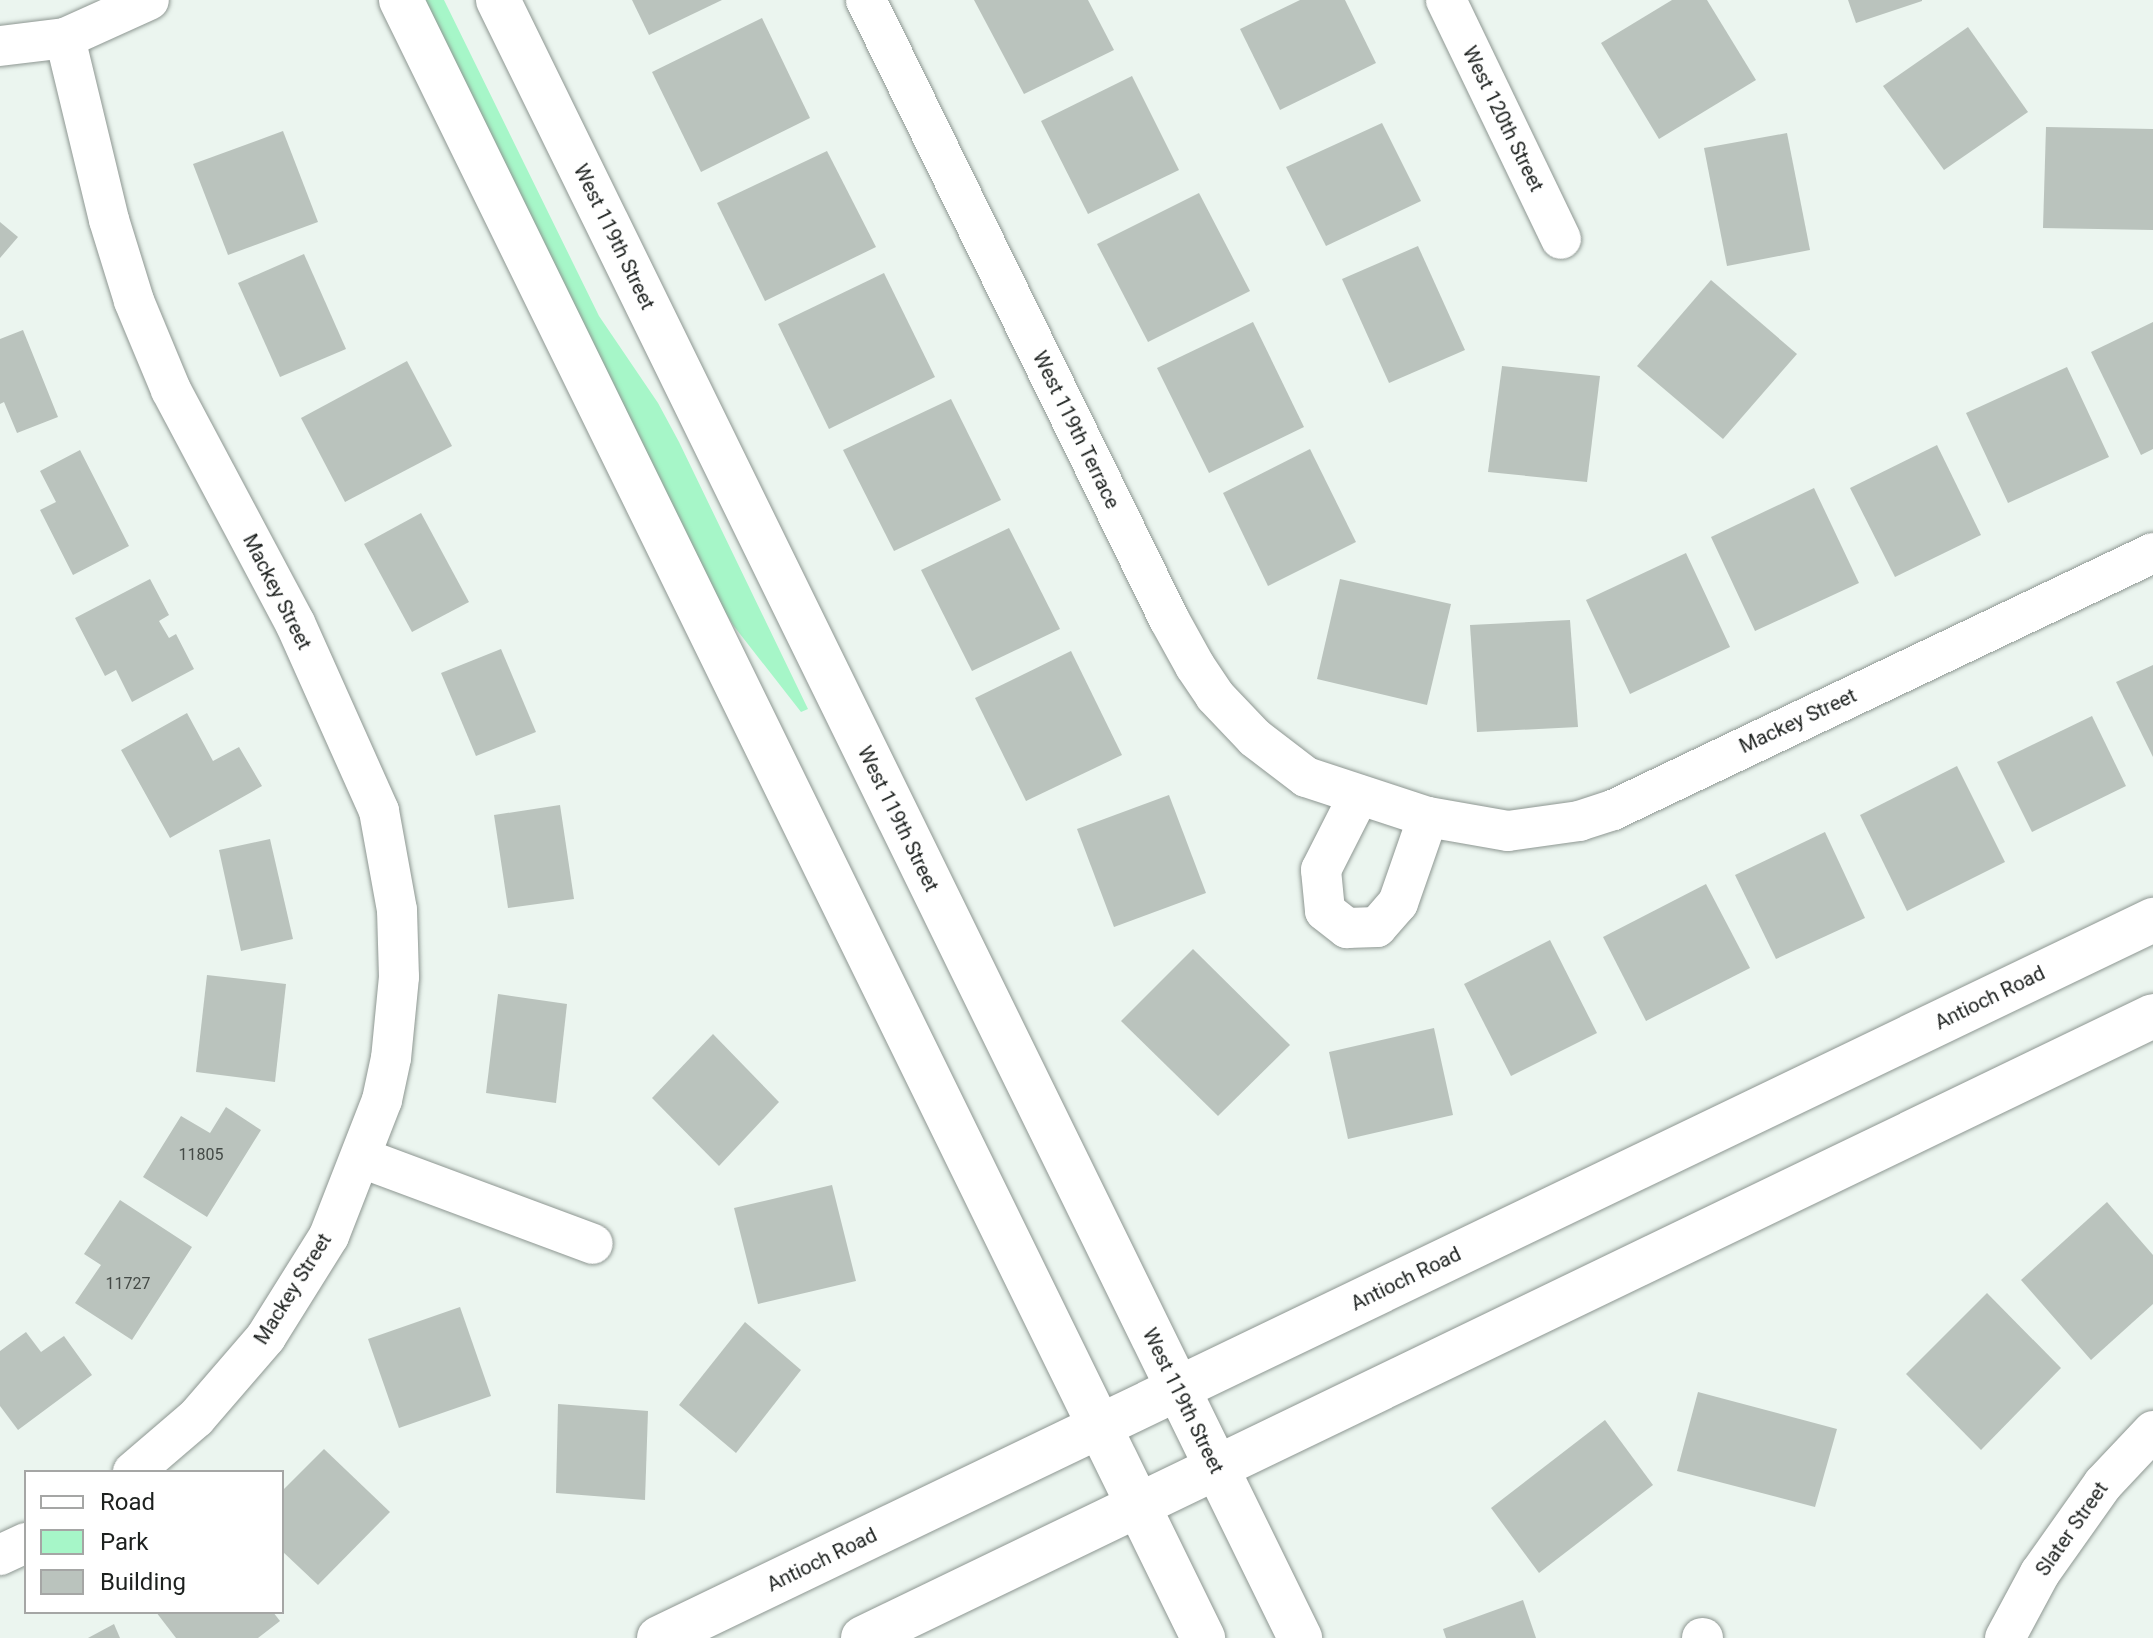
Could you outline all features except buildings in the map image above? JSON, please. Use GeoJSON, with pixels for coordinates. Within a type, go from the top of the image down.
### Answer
{"type":"FeatureCollection","features":[{"type":"Feature","properties":{"kind":"main road"},"geometry":{"type":"LineString","coordinates":[[401,0],[1203,1638]]}},
{"type":"Feature","properties":{"kind":"main road","name":"West 119th Street"},"geometry":{"type":"LineString","coordinates":[[498,0],[1300,1638]]}},
{"type":"Feature","properties":{"kind":"main road","name":"Antioch Road"},"geometry":{"type":"LineString","coordinates":[[659,1638],[2153,920]]}},
{"type":"Feature","properties":{"kind":"main road"},"geometry":{"type":"LineString","coordinates":[[863,1638],[2153,1016]]}},
{"type":"Feature","properties":{"kind":"street"},"geometry":{"type":"LineString","coordinates":[[0,46],[65,38],[149,0]]}},
{"type":"Feature","properties":{"kind":"street","name":"West 119th Terrace"},"geometry":{"type":"LineString","coordinates":[[866,0],[1162,605],[1215,696],[1255,738],[1306,777],[1428,817]]}},
{"type":"Feature","properties":{"kind":"street","name":"West 120th Street"},"geometry":{"type":"LineString","coordinates":[[1446,0],[1561,239]]}},
{"type":"Feature","properties":{"kind":"street","name":"Mackey Street"},"geometry":{"type":"LineString","coordinates":[[65,38],[109,220],[134,301],[171,390],[295,623],[379,811],[396,895],[399,977],[391,1058],[382,1100],[362,1158],[329,1236],[266,1337],[196,1418],[135,1470]]}},
{"type":"Feature","properties":{"kind":"street","name":"Mackey Street"},"geometry":{"type":"LineString","coordinates":[[1428,817],[1508,831],[1544,828],[1613,810],[2153,553]]}},
{"type":"Feature","properties":{"kind":"street"},"geometry":{"type":"LineString","coordinates":[[1359,795],[1321,870],[1325,911],[1347,928],[1377,927],[1398,903],[1428,817]]}},
{"type":"Feature","properties":{"kind":"street"},"geometry":{"type":"LineString","coordinates":[[362,1158],[593,1244]]}},
{"type":"Feature","properties":{"kind":"street","name":"Slater Street"},"geometry":{"type":"LineString","coordinates":[[2005,1638],[2040,1573],[2103,1484],[2153,1431]]}},
{"type":"Feature","properties":{"kind":"street"},"geometry":{"type":"LineString","coordinates":[[0,1555],[24,1544]]}},
{"type":"Feature","properties":{"kind":"green space"},"geometry":{"type":"Polygon","coordinates":[[[419,0],[444,0],[599,316],[658,403],[679,442],[808,709],[801,712],[733,625],[703,577],[419,0]]]}}]}
